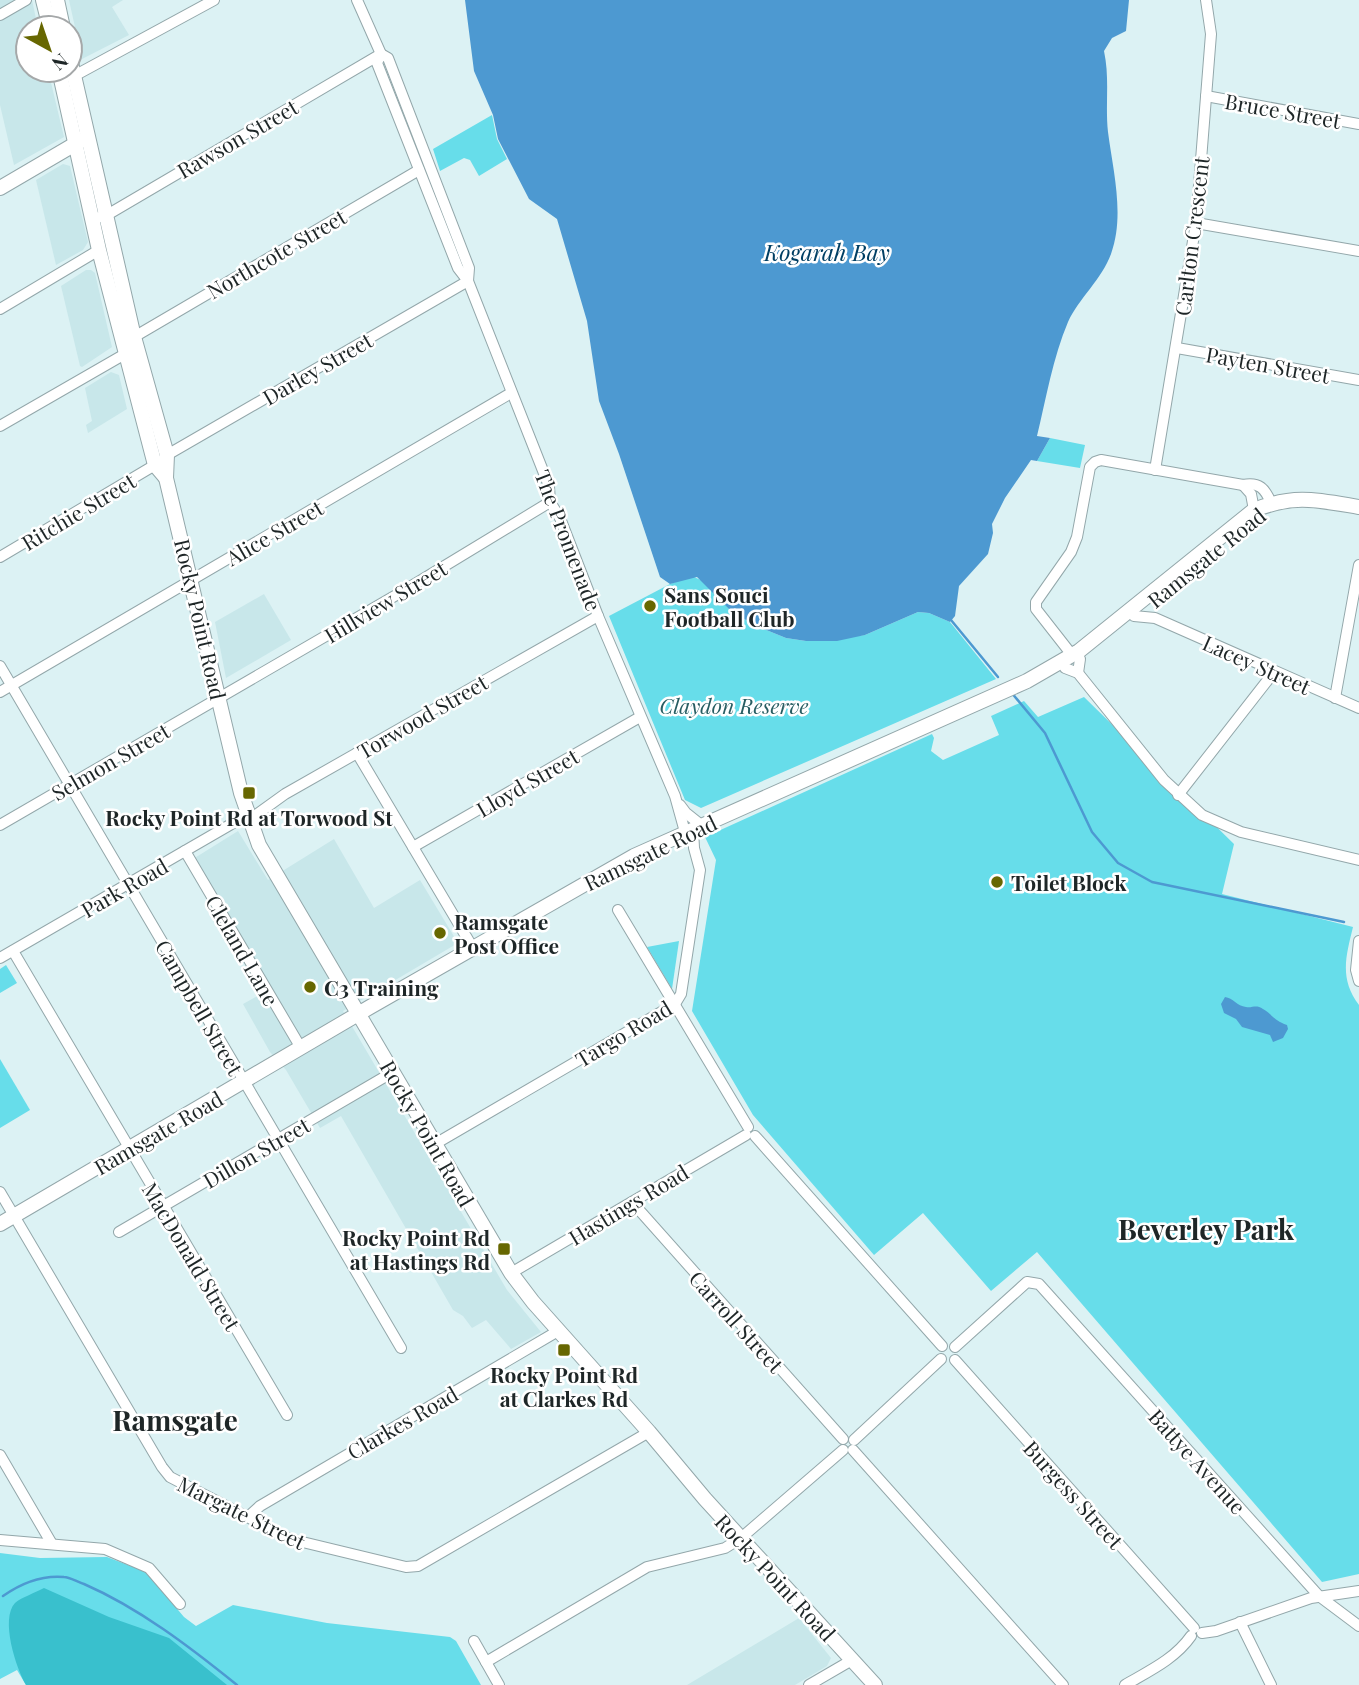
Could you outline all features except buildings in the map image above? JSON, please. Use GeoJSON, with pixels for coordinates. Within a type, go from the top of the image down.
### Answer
{"type":"FeatureCollection","features":[{"type":"Feature","properties":{"kind":"main road","name":"Rocky Point Road"},"geometry":{"type":"LineString","coordinates":[[64,84],[83,140]]}},
{"type":"Feature","properties":{"kind":"main road","name":"Rocky Point Road"},"geometry":{"type":"LineString","coordinates":[[75,84],[83,140],[100,217],[134,337],[161,460],[248,817],[259,845],[511,1273],[558,1331],[875,1685]]}},
{"type":"Feature","properties":{"kind":"main road"},"geometry":{"type":"LineString","coordinates":[[0,188],[83,140]]}},
{"type":"Feature","properties":{"kind":"main road","name":"Rocky Point Road"},"geometry":{"type":"LineString","coordinates":[[100,217],[99,250],[125,354],[161,460]]}},
{"type":"Feature","properties":{"kind":"main road"},"geometry":{"type":"LineString","coordinates":[[1271,503],[1299,498],[1359,507]]}},
{"type":"Feature","properties":{"kind":"main road","name":"Ramsgate Road"},"geometry":{"type":"LineString","coordinates":[[1074,664],[1254,510],[1271,503]]}},
{"type":"Feature","properties":{"kind":"main road","name":"Ramsgate Road"},"geometry":{"type":"LineString","coordinates":[[0,1224],[611,869],[690,830],[1016,686],[1074,664],[1271,503]]}},
{"type":"Feature","properties":{"kind":"street"},"geometry":{"type":"LineString","coordinates":[[0,15],[26,0]]}},
{"type":"Feature","properties":{"kind":"street"},"geometry":{"type":"LineString","coordinates":[[84,71],[214,0]]}},
{"type":"Feature","properties":{"kind":"street","name":"The Promenade"},"geometry":{"type":"LineString","coordinates":[[357,0],[381,54],[388,58],[469,268],[468,281]]}},
{"type":"Feature","properties":{"kind":"street","name":"Carlton Crescent"},"geometry":{"type":"LineString","coordinates":[[1155,470],[1196,223],[1211,34],[1206,0]]}},
{"type":"Feature","properties":{"kind":"street","name":"The Promenade"},"geometry":{"type":"LineString","coordinates":[[381,54],[377,63],[458,268],[468,281],[549,486],[550,502],[560,518],[598,616],[690,830]]}},
{"type":"Feature","properties":{"kind":"street","name":"Rawson Street"},"geometry":{"type":"LineString","coordinates":[[100,217],[381,54]]}},
{"type":"Feature","properties":{"kind":"street","name":"Bruce Street"},"geometry":{"type":"LineString","coordinates":[[1206,96],[1359,124]]}},
{"type":"Feature","properties":{"kind":"street","name":"Northcote Street"},"geometry":{"type":"LineString","coordinates":[[134,337],[419,170]]}},
{"type":"Feature","properties":{"kind":"street"},"geometry":{"type":"LineString","coordinates":[[1196,223],[1359,251]]}},
{"type":"Feature","properties":{"kind":"street"},"geometry":{"type":"LineString","coordinates":[[0,309],[99,250]]}},
{"type":"Feature","properties":{"kind":"street","name":"Darley Street"},"geometry":{"type":"LineString","coordinates":[[161,460],[468,281]]}},
{"type":"Feature","properties":{"kind":"street","name":"Payten Street"},"geometry":{"type":"LineString","coordinates":[[1177,348],[1359,380]]}},
{"type":"Feature","properties":{"kind":"street"},"geometry":{"type":"LineString","coordinates":[[0,426],[125,354]]}},
{"type":"Feature","properties":{"kind":"street","name":"Alice Street"},"geometry":{"type":"LineString","coordinates":[[0,692],[511,393]]}},
{"type":"Feature","properties":{"kind":"street","name":"Ritchie Street"},"geometry":{"type":"LineString","coordinates":[[0,557],[161,460]]}},
{"type":"Feature","properties":{"kind":"street"},"geometry":{"type":"LineString","coordinates":[[1271,503],[1265,489],[1254,483],[1243,485],[1101,460],[1090,467],[1074,544],[1036,602],[1036,610],[1074,664],[1164,780],[1202,815],[1241,832],[1359,860]]}},
{"type":"Feature","properties":{"kind":"street"},"geometry":{"type":"LineString","coordinates":[[1243,485],[1251,494],[1254,510]]}},
{"type":"Feature","properties":{"kind":"street","name":"Hillview Street"},"geometry":{"type":"LineString","coordinates":[[219,697],[550,502]]}},
{"type":"Feature","properties":{"kind":"street"},"geometry":{"type":"LineString","coordinates":[[1335,698],[1359,565]]}},
{"type":"Feature","properties":{"kind":"street"},"geometry":{"type":"LineString","coordinates":[[1151,602],[1156,618]]}},
{"type":"Feature","properties":{"kind":"street","name":"Torwood Street"},"geometry":{"type":"LineString","coordinates":[[248,817],[598,616]]}},
{"type":"Feature","properties":{"kind":"street","name":"Lacey Street"},"geometry":{"type":"LineString","coordinates":[[1134,616],[1156,618],[1359,708]]}},
{"type":"Feature","properties":{"kind":"street","name":"Campbell Street"},"geometry":{"type":"LineString","coordinates":[[0,666],[401,1348]]}},
{"type":"Feature","properties":{"kind":"street"},"geometry":{"type":"LineString","coordinates":[[1178,795],[1273,672]]}},
{"type":"Feature","properties":{"kind":"street","name":"Selmon Street"},"geometry":{"type":"LineString","coordinates":[[0,825],[219,697]]}},
{"type":"Feature","properties":{"kind":"street","name":"Lloyd Street"},"geometry":{"type":"LineString","coordinates":[[413,847],[640,716]]}},
{"type":"Feature","properties":{"kind":"street"},"geometry":{"type":"LineString","coordinates":[[357,752],[473,948]]}},
{"type":"Feature","properties":{"kind":"street","name":"The Promenade"},"geometry":{"type":"LineString","coordinates":[[675,796],[686,813],[690,830]]}},
{"type":"Feature","properties":{"kind":"street","name":"Park Road"},"geometry":{"type":"LineString","coordinates":[[0,958],[248,817]]}},
{"type":"Feature","properties":{"kind":"street","name":"Targo Road"},"geometry":{"type":"LineString","coordinates":[[435,1144],[675,1004],[681,994],[700,870],[690,830]]}},
{"type":"Feature","properties":{"kind":"street","name":"Cleland Lane"},"geometry":{"type":"LineString","coordinates":[[185,851],[301,1048]]}},
{"type":"Feature","properties":{"kind":"street"},"geometry":{"type":"LineString","coordinates":[[618,910],[750,1133],[942,1346]]}},
{"type":"Feature","properties":{"kind":"street"},"geometry":{"type":"LineString","coordinates":[[1359,941],[1356,970],[1359,981]]}},
{"type":"Feature","properties":{"kind":"street","name":"MacDonald Street"},"geometry":{"type":"LineString","coordinates":[[13,951],[287,1415]]}},
{"type":"Feature","properties":{"kind":"street","name":"Dillon Street"},"geometry":{"type":"LineString","coordinates":[[119,1232],[393,1072]]}},
{"type":"Feature","properties":{"kind":"street","name":"Hastings Road"},"geometry":{"type":"LineString","coordinates":[[511,1273],[750,1133]]}},
{"type":"Feature","properties":{"kind":"street","name":"Margate Street"},"geometry":{"type":"LineString","coordinates":[[0,1192],[170,1477],[303,1544],[406,1567],[418,1566],[649,1432]]}},
{"type":"Feature","properties":{"kind":"street","name":"Carroll Street"},"geometry":{"type":"LineString","coordinates":[[632,1202],[1063,1685]]}},
{"type":"Feature","properties":{"kind":"street","name":"Battye Avenue"},"geometry":{"type":"LineString","coordinates":[[955,1347],[1027,1282],[1036,1282],[1320,1596],[1359,1626]]}},
{"type":"Feature","properties":{"kind":"street","name":"Clarkes Road"},"geometry":{"type":"LineString","coordinates":[[248,1517],[260,1506],[558,1331]]}},
{"type":"Feature","properties":{"kind":"street"},"geometry":{"type":"LineString","coordinates":[[950,1344],[955,1347],[958,1352],[955,1360],[946,1362],[941,1359],[939,1354],[942,1346],[950,1344]]}},
{"type":"Feature","properties":{"kind":"street"},"geometry":{"type":"LineString","coordinates":[[486,1662],[647,1567],[725,1548],[741,1538],[941,1359]]}},
{"type":"Feature","properties":{"kind":"street","name":"Burgess Street"},"geometry":{"type":"LineString","coordinates":[[955,1360],[1196,1632]]}},
{"type":"Feature","properties":{"kind":"street"},"geometry":{"type":"LineString","coordinates":[[0,1455],[52,1544]]}},
{"type":"Feature","properties":{"kind":"street"},"geometry":{"type":"LineString","coordinates":[[0,1540],[105,1549],[144,1566],[180,1604]]}},
{"type":"Feature","properties":{"kind":"street"},"geometry":{"type":"LineString","coordinates":[[1125,1685],[1180,1651],[1196,1632],[1216,1631],[1320,1596],[1355,1591]]}},
{"type":"Feature","properties":{"kind":"street"},"geometry":{"type":"LineString","coordinates":[[1349,1618],[1346,1604],[1355,1591]]}},
{"type":"Feature","properties":{"kind":"street"},"geometry":{"type":"LineString","coordinates":[[1240,1622],[1271,1685]]}},
{"type":"Feature","properties":{"kind":"street"},"geometry":{"type":"LineString","coordinates":[[474,1641],[499,1685]]}},
{"type":"Feature","properties":{"kind":"street"},"geometry":{"type":"LineString","coordinates":[[809,1685],[852,1660]]}},
{"type":"Feature","properties":{"kind":"shaded area"},"geometry":{"type":"Polygon","coordinates":[[[0,0],[32,0],[35,14],[14,14],[14,84],[51,84],[64,137],[14,165],[0,105],[0,0]]]}},
{"type":"Feature","properties":{"kind":"shaded area"},"geometry":{"type":"Polygon","coordinates":[[[69,0],[123,0],[112,7],[129,35],[84,58],[84,14],[72,14],[69,0]]]}},
{"type":"Feature","properties":{"kind":"shaded area"},"geometry":{"type":"Polygon","coordinates":[[[63,164],[70,166],[88,242],[83,250],[56,265],[36,180],[63,164]]]}},
{"type":"Feature","properties":{"kind":"shaded area"},"geometry":{"type":"Polygon","coordinates":[[[86,270],[95,273],[112,347],[82,367],[61,286],[86,270]]]}},
{"type":"Feature","properties":{"kind":"shaded area"},"geometry":{"type":"Polygon","coordinates":[[[111,372],[119,375],[127,409],[88,433],[86,425],[92,421],[85,388],[111,372]]]}},
{"type":"Feature","properties":{"kind":"shaded area"},"geometry":{"type":"Polygon","coordinates":[[[264,594],[291,640],[226,678],[215,622],[264,594]]]}},
{"type":"Feature","properties":{"kind":"shaded area"},"geometry":{"type":"Polygon","coordinates":[[[238,831],[268,880],[334,839],[374,908],[420,880],[458,943],[343,1011],[507,1290],[541,1332],[511,1349],[486,1320],[472,1328],[463,1316],[453,1310],[341,1116],[320,1128],[286,1070],[270,1052],[243,1004],[270,989],[193,859],[238,831]]]}},
{"type":"Feature","properties":{"kind":"shaded area"},"geometry":{"type":"Polygon","coordinates":[[[44,1588],[109,1617],[169,1638],[227,1685],[26,1685],[11,1644],[9,1620],[15,1603],[44,1588]]]}},
{"type":"Feature","properties":{"kind":"shaded area"},"geometry":{"type":"Polygon","coordinates":[[[799,1618],[831,1658],[827,1666],[795,1685],[687,1685],[799,1618]]]}},
{"type":"Feature","properties":{"kind":"green space"},"geometry":{"type":"Polygon","coordinates":[[[492,115],[497,139],[507,159],[479,176],[470,160],[464,158],[440,171],[433,149],[492,115]]]}},
{"type":"Feature","properties":{"kind":"green space"},"geometry":{"type":"Polygon","coordinates":[[[1050,438],[1085,445],[1080,468],[1037,461],[1050,438]]]}},
{"type":"Feature","properties":{"kind":"green space","name":"Claydon Reserve"},"geometry":{"type":"Polygon","coordinates":[[[692,576],[705,582],[730,610],[754,625],[786,638],[806,641],[865,635],[918,612],[929,613],[950,622],[996,679],[701,808],[685,800],[609,616],[670,584],[692,576]]]}},
{"type":"Feature","properties":{"kind":"green space"},"geometry":{"type":"Polygon","coordinates":[[[1084,697],[1234,844],[1222,894],[1353,927],[1346,977],[1359,1005],[1359,1574],[1322,1582],[1037,1252],[991,1291],[923,1213],[874,1255],[753,1115],[692,1011],[716,860],[705,837],[932,734],[934,738],[931,751],[943,760],[999,735],[991,716],[1024,701],[1038,717],[1084,697]]]}},
{"type":"Feature","properties":{"kind":"green space"},"geometry":{"type":"Polygon","coordinates":[[[679,941],[672,989],[647,947],[679,941]]]}},
{"type":"Feature","properties":{"kind":"green space"},"geometry":{"type":"Polygon","coordinates":[[[6,965],[17,983],[0,993],[0,969],[6,965]]]}},
{"type":"Feature","properties":{"kind":"green space"},"geometry":{"type":"Polygon","coordinates":[[[0,1059],[30,1110],[0,1128],[0,1059]]]}},
{"type":"Feature","properties":{"kind":"green space"},"geometry":{"type":"Polygon","coordinates":[[[0,1553],[40,1558],[107,1557],[146,1572],[184,1617],[196,1626],[233,1605],[327,1623],[450,1637],[456,1641],[481,1685],[26,1685],[17,1670],[0,1679],[0,1553]]]}},
{"type":"Feature","properties":{"kind":"water","name":"Kogarah Bay"},"geometry":{"type":"Polygon","coordinates":[[[465,0],[1129,0],[1126,31],[1112,38],[1104,51],[1108,132],[1118,209],[1111,254],[1102,272],[1073,313],[1058,349],[1037,436],[1050,438],[1037,461],[1031,460],[1005,498],[992,524],[993,533],[988,554],[959,586],[955,616],[950,622],[929,613],[918,612],[865,635],[837,641],[786,638],[754,625],[730,610],[697,577],[670,584],[660,577],[599,401],[587,321],[557,219],[529,199],[498,139],[493,115],[474,71],[465,0]]]}},
{"type":"Feature","properties":{"kind":"water"},"geometry":{"type":"Polygon","coordinates":[[[1225,997],[1243,1006],[1261,1008],[1287,1025],[1288,1029],[1283,1038],[1273,1042],[1270,1035],[1242,1027],[1236,1019],[1224,1013],[1221,1004],[1225,997]]]}},
{"type":"Feature","properties":{"kind":"waterway"},"geometry":{"type":"LineString","coordinates":[[951,620],[998,677]]}},
{"type":"Feature","properties":{"kind":"waterway"},"geometry":{"type":"LineString","coordinates":[[1011,692],[1045,733],[1092,832],[1118,863],[1152,882],[1344,922]]}},
{"type":"Feature","properties":{"kind":"waterway"},"geometry":{"type":"LineString","coordinates":[[3,1596],[24,1584],[40,1579],[66,1577],[144,1616],[237,1685]]}},
{"type":"Feature","properties":{"kind":"place","name":"Sans Souci Football Club"},"geometry":{"type":"Point","coordinates":[650,606]}},
{"type":"Feature","properties":{"kind":"place","name":"Rocky Point Rd at Torwood St"},"geometry":{"type":"Point","coordinates":[249,793]}},
{"type":"Feature","properties":{"kind":"place","name":"Toilet Block"},"geometry":{"type":"Point","coordinates":[997,882]}},
{"type":"Feature","properties":{"kind":"place","name":"Ramsgate Post Office"},"geometry":{"type":"Point","coordinates":[440,933]}},
{"type":"Feature","properties":{"kind":"place","name":"C3 Training"},"geometry":{"type":"Point","coordinates":[310,987]}},
{"type":"Feature","properties":{"kind":"place","name":"Rocky Point Rd at Hastings Rd"},"geometry":{"type":"Point","coordinates":[504,1249]}},
{"type":"Feature","properties":{"kind":"place","name":"Rocky Point Rd at Clarkes Rd"},"geometry":{"type":"Point","coordinates":[564,1350]}},
{"type":"Feature","properties":{"kind":"district","name":"Beverley Park"},"geometry":{"type":"Point","coordinates":[1206,1228]}},
{"type":"Feature","properties":{"kind":"district","name":"Ramsgate"},"geometry":{"type":"Point","coordinates":[175,1419]}}]}
